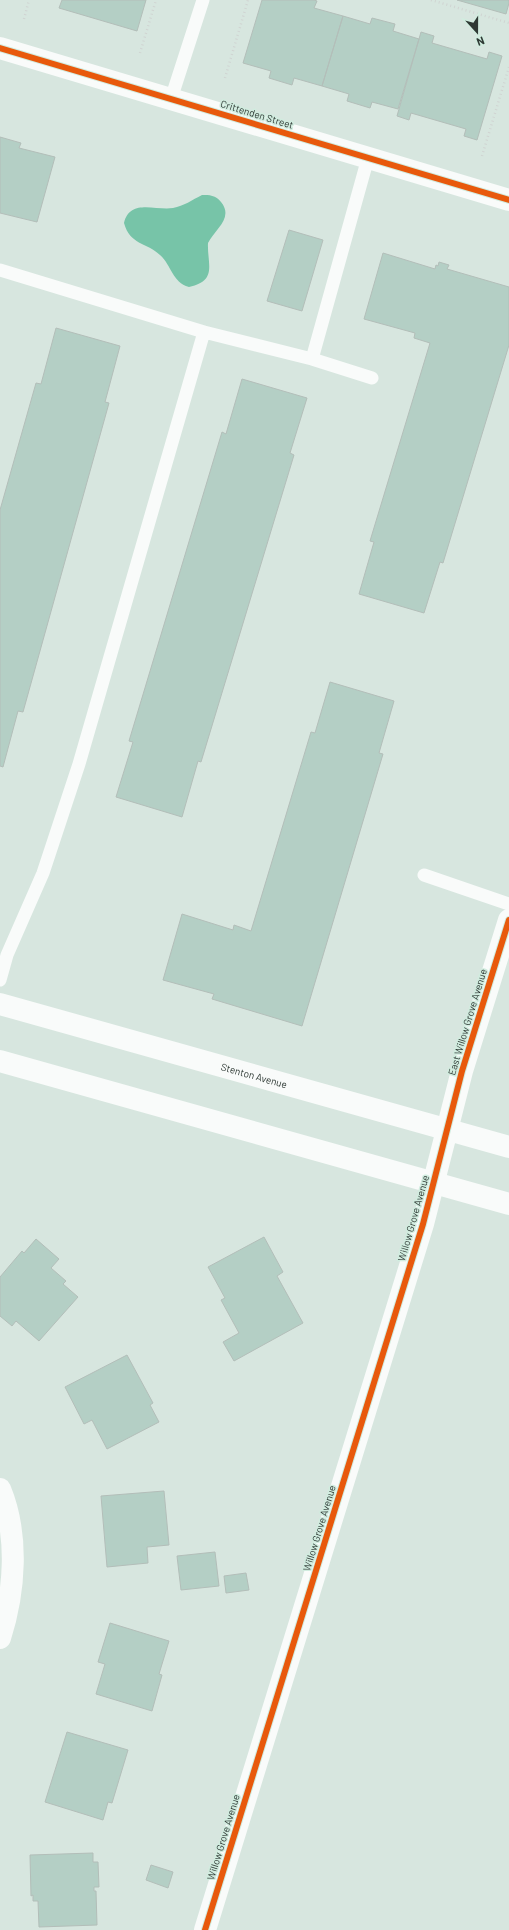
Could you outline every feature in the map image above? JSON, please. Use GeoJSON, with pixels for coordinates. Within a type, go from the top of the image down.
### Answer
{"type":"FeatureCollection","features":[{"type":"Feature","properties":{"kind":"street","name":"Crittenden Street"},"geometry":{"type":"LineString","coordinates":[[0,48],[509,200]]}},
{"type":"Feature","properties":{"kind":"street","name":"East Willow Grove Avenue"},"geometry":{"type":"LineString","coordinates":[[447,1130],[462,1071],[509,920]]}},
{"type":"Feature","properties":{"kind":"street","name":"Stenton Avenue"},"geometry":{"type":"LineString","coordinates":[[0,1004],[509,1147]]}},
{"type":"Feature","properties":{"kind":"street"},"geometry":{"type":"LineString","coordinates":[[0,1061],[509,1204]]}},
{"type":"Feature","properties":{"kind":"street","name":"Willow Grove Avenue"},"geometry":{"type":"LineString","coordinates":[[205,1930],[434,1183],[447,1130]]}},
{"type":"Feature","properties":{"kind":"street"},"geometry":{"type":"LineString","coordinates":[[0,1489],[7,1512],[13,1561],[11,1584],[0,1638]]}},
{"type":"Feature","properties":{"kind":"lane"},"geometry":{"type":"LineString","coordinates":[[172,99],[203,0]]}},
{"type":"Feature","properties":{"kind":"lane"},"geometry":{"type":"LineString","coordinates":[[312,359],[368,158]]}},
{"type":"Feature","properties":{"kind":"lane"},"geometry":{"type":"LineString","coordinates":[[0,270],[204,332],[312,359],[372,378]]}},
{"type":"Feature","properties":{"kind":"lane"},"geometry":{"type":"LineString","coordinates":[[0,980],[7,955],[43,873],[80,764],[204,332]]}},
{"type":"Feature","properties":{"kind":"lane"},"geometry":{"type":"LineString","coordinates":[[424,875],[509,904]]}},
{"type":"Feature","properties":{"kind":"path"},"geometry":{"type":"LineString","coordinates":[[24,19],[29,0]]}},
{"type":"Feature","properties":{"kind":"path"},"geometry":{"type":"LineString","coordinates":[[140,53],[156,0]]}},
{"type":"Feature","properties":{"kind":"path"},"geometry":{"type":"LineString","coordinates":[[225,78],[248,0]]}},
{"type":"Feature","properties":{"kind":"path"},"geometry":{"type":"LineString","coordinates":[[431,0],[509,23]]}},
{"type":"Feature","properties":{"kind":"path"},"geometry":{"type":"LineString","coordinates":[[482,156],[509,68]]}},
{"type":"Feature","properties":{"kind":"shaded area"},"geometry":{"type":"Polygon","coordinates":[[[202,195],[210,195],[217,198],[221,202],[225,213],[222,223],[208,243],[209,271],[207,276],[204,281],[189,287],[183,285],[176,278],[160,255],[134,239],[130,235],[124,223],[127,215],[138,208],[173,208],[202,195]]]}},
{"type":"Feature","properties":{"kind":"building"},"geometry":{"type":"Polygon","coordinates":[[[62,0],[146,0],[137,31],[59,8],[62,0]]]}},
{"type":"Feature","properties":{"kind":"building"},"geometry":{"type":"Polygon","coordinates":[[[262,0],[314,0],[317,1],[314,8],[343,16],[322,86],[294,78],[292,85],[269,78],[271,71],[243,63],[262,0]]]}},
{"type":"Feature","properties":{"kind":"building"},"geometry":{"type":"Polygon","coordinates":[[[457,0],[509,0],[509,3],[506,14],[457,0]]]}},
{"type":"Feature","properties":{"kind":"building"},"geometry":{"type":"Polygon","coordinates":[[[343,16],[370,24],[372,18],[395,24],[393,31],[419,39],[398,109],[372,102],[370,108],[347,101],[349,94],[322,86],[343,16]]]}},
{"type":"Feature","properties":{"kind":"building"},"geometry":{"type":"Polygon","coordinates":[[[421,32],[434,36],[432,43],[487,59],[489,52],[502,56],[477,140],[464,136],[466,129],[411,113],[409,120],[397,116],[421,32]]]}},
{"type":"Feature","properties":{"kind":"building"},"geometry":{"type":"Polygon","coordinates":[[[0,137],[21,143],[19,148],[55,157],[37,222],[0,213],[0,137]]]}},
{"type":"Feature","properties":{"kind":"building"},"geometry":{"type":"Polygon","coordinates":[[[289,230],[323,240],[302,311],[267,301],[289,230]]]}},
{"type":"Feature","properties":{"kind":"building"},"geometry":{"type":"Polygon","coordinates":[[[383,253],[435,269],[439,262],[449,265],[447,269],[509,287],[509,345],[443,563],[440,562],[424,613],[359,594],[374,542],[370,541],[430,343],[414,338],[415,333],[364,319],[383,253]]]}},
{"type":"Feature","properties":{"kind":"building"},"geometry":{"type":"Polygon","coordinates":[[[56,328],[120,346],[105,402],[109,403],[23,712],[18,711],[3,767],[0,766],[0,510],[36,383],[41,384],[56,328]]]}},
{"type":"Feature","properties":{"kind":"building"},"geometry":{"type":"Polygon","coordinates":[[[242,379],[307,398],[290,453],[294,455],[201,762],[198,761],[182,817],[116,797],[133,742],[129,741],[222,432],[226,434],[242,379]]]}},
{"type":"Feature","properties":{"kind":"building"},"geometry":{"type":"Polygon","coordinates":[[[330,682],[394,701],[379,753],[383,754],[302,1026],[212,999],[214,994],[163,980],[182,914],[233,930],[234,925],[251,931],[311,732],[315,733],[330,682]]]}},
{"type":"Feature","properties":{"kind":"building"},"geometry":{"type":"Polygon","coordinates":[[[264,1237],[283,1272],[277,1276],[303,1323],[234,1361],[223,1342],[239,1333],[221,1300],[225,1298],[208,1267],[264,1237]]]}},
{"type":"Feature","properties":{"kind":"building"},"geometry":{"type":"Polygon","coordinates":[[[36,1239],[59,1259],[51,1268],[66,1281],[63,1284],[78,1297],[39,1341],[16,1321],[12,1326],[0,1316],[0,1277],[22,1251],[24,1253],[36,1239]]]}},
{"type":"Feature","properties":{"kind":"building"},"geometry":{"type":"Polygon","coordinates":[[[127,1355],[153,1403],[150,1405],[159,1422],[107,1449],[92,1420],[84,1424],[65,1387],[127,1355]]]}},
{"type":"Feature","properties":{"kind":"building"},"geometry":{"type":"Polygon","coordinates":[[[164,1491],[169,1545],[147,1547],[148,1563],[107,1567],[101,1496],[164,1491]]]}},
{"type":"Feature","properties":{"kind":"building"},"geometry":{"type":"Polygon","coordinates":[[[215,1552],[219,1586],[181,1590],[177,1556],[215,1552]]]}},
{"type":"Feature","properties":{"kind":"building"},"geometry":{"type":"Polygon","coordinates":[[[246,1573],[249,1590],[226,1593],[224,1576],[246,1573]]]}},
{"type":"Feature","properties":{"kind":"building"},"geometry":{"type":"Polygon","coordinates":[[[110,1623],[169,1641],[159,1674],[162,1675],[152,1711],[96,1694],[105,1664],[98,1662],[110,1623]]]}},
{"type":"Feature","properties":{"kind":"building"},"geometry":{"type":"Polygon","coordinates":[[[67,1732],[128,1750],[112,1803],[108,1802],[103,1820],[45,1802],[67,1732]]]}},
{"type":"Feature","properties":{"kind":"building"},"geometry":{"type":"Polygon","coordinates":[[[93,1853],[93,1862],[98,1862],[99,1887],[94,1887],[94,1891],[96,1891],[97,1925],[39,1927],[38,1901],[33,1901],[33,1895],[31,1896],[30,1855],[93,1853]]]}},
{"type":"Feature","properties":{"kind":"building"},"geometry":{"type":"Polygon","coordinates":[[[151,1865],[173,1872],[168,1888],[146,1880],[151,1865]]]}},
{"type":"Feature","properties":{"kind":"cycle path"},"geometry":{"type":"LineString","coordinates":[[0,48],[509,200]]}},
{"type":"Feature","properties":{"kind":"cycle path"},"geometry":{"type":"LineString","coordinates":[[205,1930],[423,1224],[462,1071],[509,920]]}}]}
